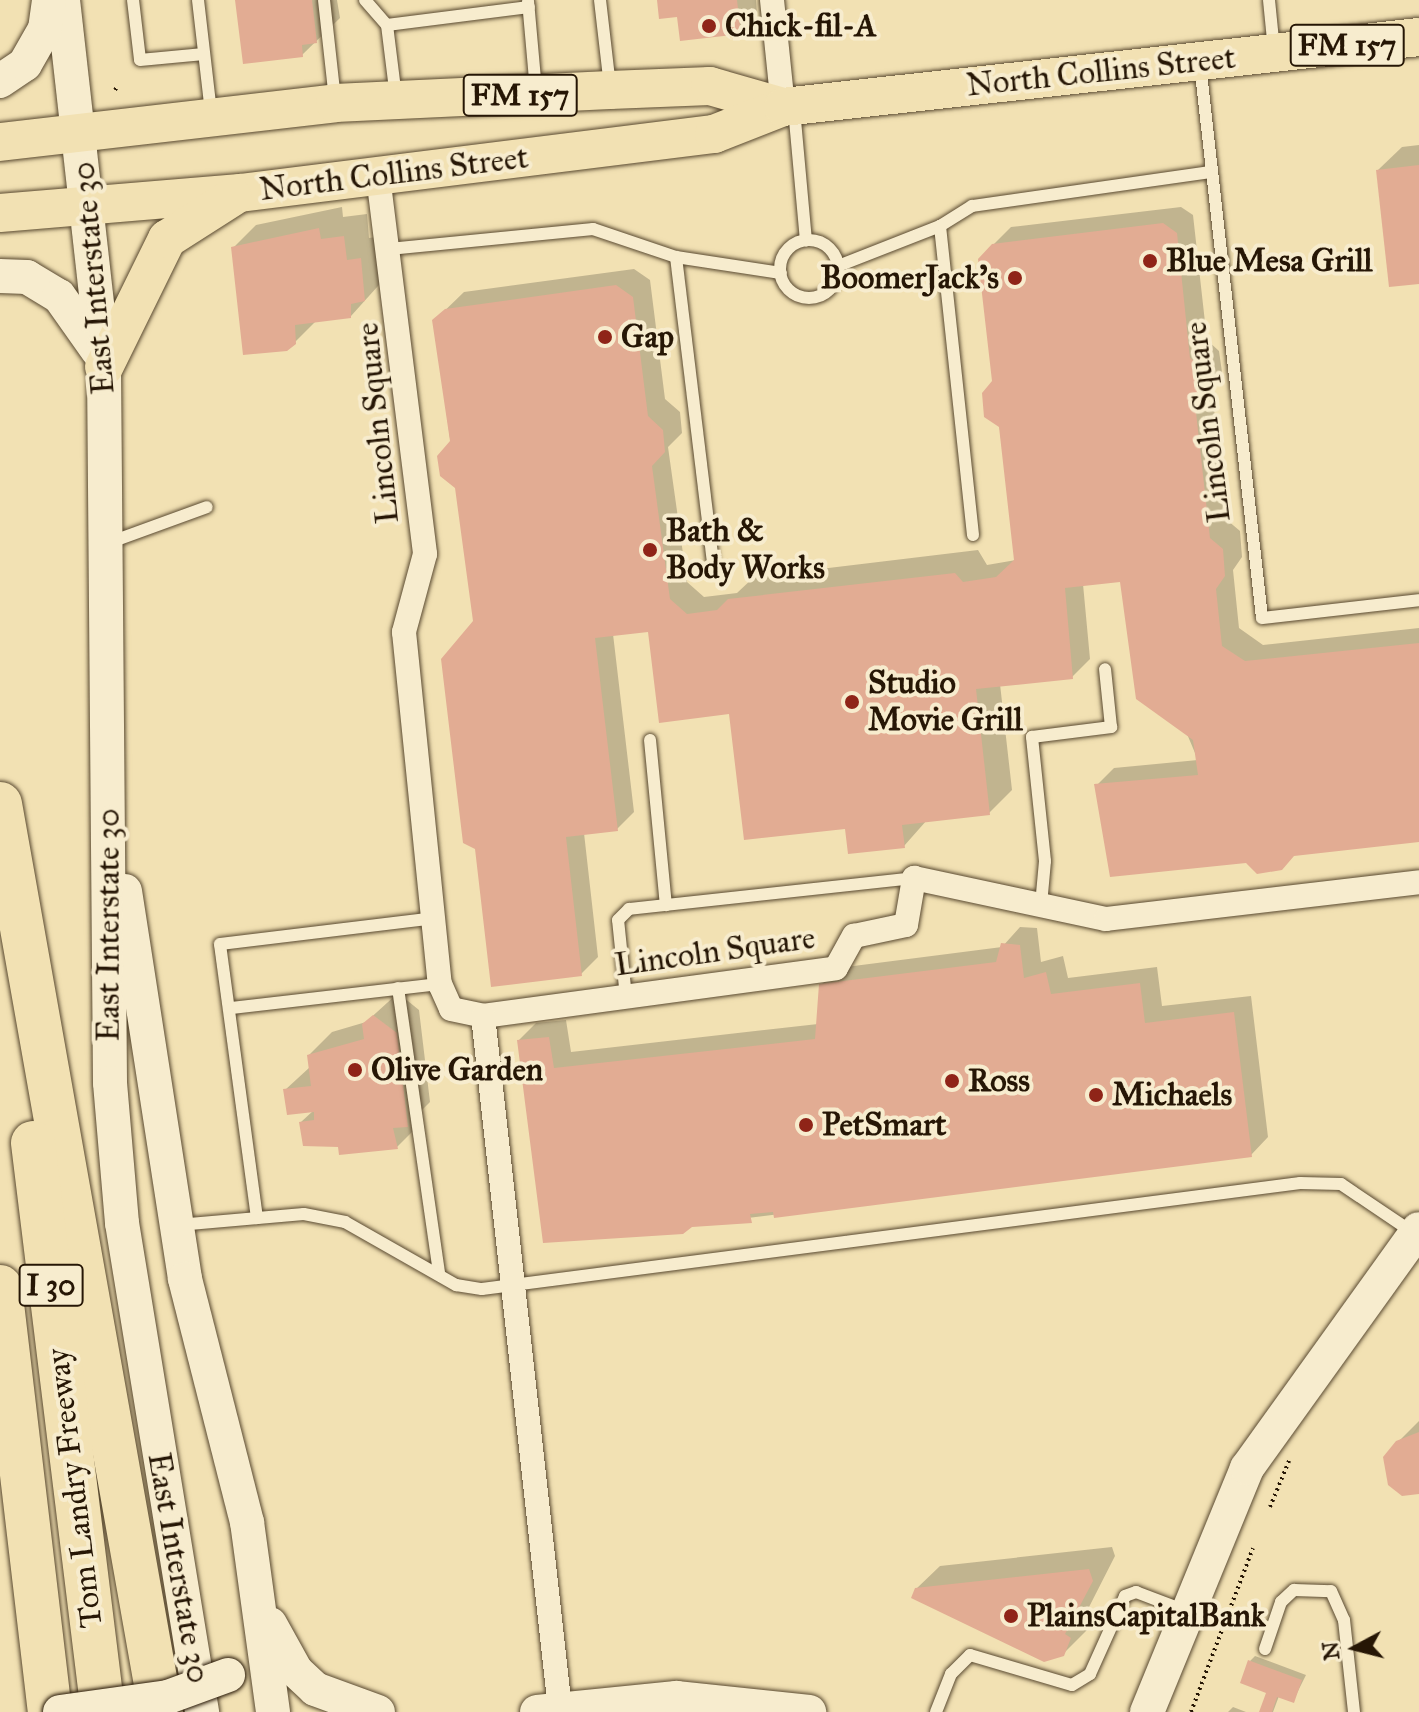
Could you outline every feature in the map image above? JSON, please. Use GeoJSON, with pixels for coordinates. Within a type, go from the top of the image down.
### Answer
{"type":"FeatureCollection","features":[{"type":"Feature","properties":{"kind":"highway"},"geometry":{"type":"LineString","coordinates":[[0,804],[161,1712]]}},
{"type":"Feature","properties":{"kind":"highway","name":"Tom Landry Freeway"},"geometry":{"type":"LineString","coordinates":[[0,882],[103,1712]]}},
{"type":"Feature","properties":{"kind":"highway","name":"I 30"},"geometry":{"type":"LineString","coordinates":[[0,1287],[50,1712]]}},
{"type":"Feature","properties":{"kind":"main road"},"geometry":{"type":"LineString","coordinates":[[0,81],[25,64],[45,29],[49,0]]}},
{"type":"Feature","properties":{"kind":"main road","name":"East Interstate 30"},"geometry":{"type":"LineString","coordinates":[[63,0],[81,132],[104,367],[108,543],[110,1083],[122,1223],[202,1712]]}},
{"type":"Feature","properties":{"kind":"main road","name":"North Collins Street"},"geometry":{"type":"LineString","coordinates":[[7,212],[88,209],[378,176],[714,134],[789,106],[1419,37]]}},
{"type":"Feature","properties":{"kind":"main road","name":"North Collins Street"},"geometry":{"type":"LineString","coordinates":[[0,142],[335,103],[610,90],[710,86],[789,106]]}},
{"type":"Feature","properties":{"kind":"main road"},"geometry":{"type":"LineString","coordinates":[[104,367],[167,239],[240,193]]}},
{"type":"Feature","properties":{"kind":"main road"},"geometry":{"type":"LineString","coordinates":[[0,276],[27,277],[59,296],[91,333],[104,367]]}},
{"type":"Feature","properties":{"kind":"main road"},"geometry":{"type":"LineString","coordinates":[[108,764],[175,1226],[261,1615],[273,1712]]}},
{"type":"Feature","properties":{"kind":"main road"},"geometry":{"type":"LineString","coordinates":[[1147,1712],[1247,1468],[1418,1234]]}},
{"type":"Feature","properties":{"kind":"main road"},"geometry":{"type":"LineString","coordinates":[[60,1712],[168,1697],[228,1675],[261,1615]]}},
{"type":"Feature","properties":{"kind":"main road"},"geometry":{"type":"LineString","coordinates":[[261,1615],[296,1671],[315,1689],[378,1712]]}},
{"type":"Feature","properties":{"kind":"main road"},"geometry":{"type":"LineString","coordinates":[[549,1710],[715,1698],[809,1712]]}},
{"type":"Feature","properties":{"kind":"street"},"geometry":{"type":"LineString","coordinates":[[772,0],[789,106]]}},
{"type":"Feature","properties":{"kind":"street","name":"Lincoln Square"},"geometry":{"type":"LineString","coordinates":[[378,176],[425,554],[404,632],[440,984],[451,1009],[483,1016],[836,968],[854,936],[906,925],[914,878]]}},
{"type":"Feature","properties":{"kind":"street"},"geometry":{"type":"LineString","coordinates":[[914,878],[1106,919],[1419,882]]}},
{"type":"Feature","properties":{"kind":"street"},"geometry":{"type":"LineString","coordinates":[[483,1016],[515,1285],[549,1710]]}},
{"type":"Feature","properties":{"kind":"lane"},"geometry":{"type":"LineString","coordinates":[[133,0],[140,60],[204,54]]}},
{"type":"Feature","properties":{"kind":"lane"},"geometry":{"type":"LineString","coordinates":[[198,0],[211,116]]}},
{"type":"Feature","properties":{"kind":"lane"},"geometry":{"type":"LineString","coordinates":[[324,0],[335,103]]}},
{"type":"Feature","properties":{"kind":"lane"},"geometry":{"type":"LineString","coordinates":[[365,0],[387,25],[396,100]]}},
{"type":"Feature","properties":{"kind":"lane"},"geometry":{"type":"LineString","coordinates":[[600,0],[610,90]]}},
{"type":"Feature","properties":{"kind":"lane"},"geometry":{"type":"LineString","coordinates":[[1269,0],[1274,53]]}},
{"type":"Feature","properties":{"kind":"lane"},"geometry":{"type":"LineString","coordinates":[[387,25],[529,4],[536,94]]}},
{"type":"Feature","properties":{"kind":"lane","name":"Lincoln Square"},"geometry":{"type":"LineString","coordinates":[[1199,61],[1262,618],[1419,600]]}},
{"type":"Feature","properties":{"kind":"lane"},"geometry":{"type":"LineString","coordinates":[[789,106],[806,240]]}},
{"type":"Feature","properties":{"kind":"lane"},"geometry":{"type":"LineString","coordinates":[[838,266],[940,226],[972,206],[1212,172]]}},
{"type":"Feature","properties":{"kind":"lane"},"geometry":{"type":"LineString","coordinates":[[940,226],[973,535]]}},
{"type":"Feature","properties":{"kind":"lane"},"geometry":{"type":"LineString","coordinates":[[389,249],[593,229],[676,257],[781,273]]}},
{"type":"Feature","properties":{"kind":"lane"},"geometry":{"type":"LineString","coordinates":[[806,240],[831,249],[838,266],[835,283],[813,298],[788,289],[781,273],[789,248],[806,240]]}},
{"type":"Feature","properties":{"kind":"lane"},"geometry":{"type":"LineString","coordinates":[[676,257],[713,561]]}},
{"type":"Feature","properties":{"kind":"lane"},"geometry":{"type":"LineString","coordinates":[[108,543],[207,507]]}},
{"type":"Feature","properties":{"kind":"lane"},"geometry":{"type":"LineString","coordinates":[[1041,905],[1045,861],[1032,737],[1111,727],[1105,669]]}},
{"type":"Feature","properties":{"kind":"lane"},"geometry":{"type":"LineString","coordinates":[[650,740],[666,905]]}},
{"type":"Feature","properties":{"kind":"lane"},"geometry":{"type":"LineString","coordinates":[[626,997],[621,913],[666,905],[914,878]]}},
{"type":"Feature","properties":{"kind":"lane"},"geometry":{"type":"LineString","coordinates":[[257,1218],[220,944],[435,918]]}},
{"type":"Feature","properties":{"kind":"lane"},"geometry":{"type":"LineString","coordinates":[[231,1008],[440,984]]}},
{"type":"Feature","properties":{"kind":"lane"},"geometry":{"type":"LineString","coordinates":[[398,988],[439,1274]]}},
{"type":"Feature","properties":{"kind":"lane"},"geometry":{"type":"LineString","coordinates":[[175,1226],[304,1214],[345,1222],[439,1274],[482,1289],[1300,1183],[1341,1184],[1418,1234]]}},
{"type":"Feature","properties":{"kind":"lane"},"geometry":{"type":"LineString","coordinates":[[1265,1649],[1281,1602],[1294,1590],[1331,1591],[1344,1620],[1354,1712]]}},
{"type":"Feature","properties":{"kind":"lane"},"geometry":{"type":"LineString","coordinates":[[936,1712],[951,1674],[970,1655],[1072,1685],[1090,1674],[1125,1596],[1136,1592],[1186,1611]]}},
{"type":"Feature","properties":{"kind":"path"},"geometry":{"type":"LineString","coordinates":[[1191,1712],[1253,1548]]}},
{"type":"Feature","properties":{"kind":"building"},"geometry":{"type":"Polygon","coordinates":[[[235,0],[312,0],[317,43],[302,45],[303,57],[243,64],[235,0]]]}},
{"type":"Feature","properties":{"kind":"building","name":"Chick-fil-A"},"geometry":{"type":"Polygon","coordinates":[[[657,0],[737,0],[741,34],[680,41],[677,17],[659,19],[657,0]]]}},
{"type":"Feature","properties":{"kind":"building"},"geometry":{"type":"Polygon","coordinates":[[[1419,165],[1419,284],[1389,287],[1376,170],[1419,165]]]}},
{"type":"Feature","properties":{"kind":"building"},"geometry":{"type":"Polygon","coordinates":[[[1163,223],[1177,233],[1190,358],[1203,369],[1205,392],[1195,403],[1210,538],[1223,549],[1225,576],[1216,589],[1222,646],[1245,661],[1419,643],[1419,842],[1294,856],[1282,870],[1257,874],[1246,863],[1110,877],[1094,784],[1198,775],[1193,740],[1136,699],[1120,582],[1065,588],[1073,679],[976,689],[990,815],[902,825],[905,848],[848,854],[845,829],[744,840],[729,714],[659,723],[648,632],[595,638],[618,831],[566,837],[582,976],[491,987],[475,849],[463,843],[441,659],[473,621],[455,488],[440,476],[437,456],[450,441],[432,320],[445,309],[616,285],[633,297],[648,416],[663,430],[665,452],[652,466],[670,599],[687,614],[717,610],[728,599],[955,573],[963,582],[996,577],[1014,560],[999,427],[984,417],[982,393],[992,381],[978,259],[992,244],[1163,223]]]}},
{"type":"Feature","properties":{"kind":"building"},"geometry":{"type":"Polygon","coordinates":[[[319,228],[321,239],[344,236],[347,260],[361,258],[365,301],[351,304],[351,318],[295,325],[296,344],[287,351],[243,355],[231,247],[319,228]]]}},
{"type":"Feature","properties":{"kind":"building"},"geometry":{"type":"Polygon","coordinates":[[[1001,943],[1020,945],[1024,978],[1046,972],[1051,994],[1140,983],[1145,1023],[1234,1012],[1252,1157],[774,1218],[773,1212],[750,1214],[752,1223],[692,1227],[683,1234],[543,1243],[517,1040],[549,1037],[554,1068],[815,1039],[819,984],[996,962],[1001,943]]]}},
{"type":"Feature","properties":{"kind":"building","name":"Olive Garden"},"geometry":{"type":"Polygon","coordinates":[[[373,1015],[397,1033],[408,1127],[393,1128],[398,1149],[339,1155],[338,1147],[303,1146],[299,1122],[314,1120],[314,1112],[287,1115],[283,1089],[311,1086],[307,1055],[364,1039],[362,1024],[373,1015]]]}},
{"type":"Feature","properties":{"kind":"building"},"geometry":{"type":"Polygon","coordinates":[[[1419,1432],[1419,1494],[1402,1496],[1388,1485],[1383,1457],[1396,1441],[1419,1432]]]}},
{"type":"Feature","properties":{"kind":"building","name":"PlainsCapitalBank"},"geometry":{"type":"Polygon","coordinates":[[[1089,1569],[1093,1581],[1065,1634],[1071,1638],[1064,1656],[1044,1662],[911,1598],[915,1588],[1089,1569]]]}},
{"type":"Feature","properties":{"kind":"building"},"geometry":{"type":"Polygon","coordinates":[[[1248,1660],[1302,1680],[1294,1703],[1277,1697],[1272,1712],[1259,1712],[1266,1693],[1240,1683],[1248,1660]]]}},
{"type":"Feature","properties":{"kind":"place","name":"Chick-fil-A"},"geometry":{"type":"Point","coordinates":[709,26]}},
{"type":"Feature","properties":{"kind":"place","name":"Blue Mesa Grill"},"geometry":{"type":"Point","coordinates":[1150,261]}},
{"type":"Feature","properties":{"kind":"place","name":"BoomerJack's"},"geometry":{"type":"Point","coordinates":[1015,278]}},
{"type":"Feature","properties":{"kind":"place","name":"Gap"},"geometry":{"type":"Point","coordinates":[605,337]}},
{"type":"Feature","properties":{"kind":"place","name":"Bath & Body Works"},"geometry":{"type":"Point","coordinates":[650,550]}},
{"type":"Feature","properties":{"kind":"place","name":"Studio Movie Grill"},"geometry":{"type":"Point","coordinates":[852,702]}},
{"type":"Feature","properties":{"kind":"place","name":"Olive Garden"},"geometry":{"type":"Point","coordinates":[355,1070]}},
{"type":"Feature","properties":{"kind":"place","name":"Ross"},"geometry":{"type":"Point","coordinates":[952,1081]}},
{"type":"Feature","properties":{"kind":"place","name":"Michaels"},"geometry":{"type":"Point","coordinates":[1096,1095]}},
{"type":"Feature","properties":{"kind":"place","name":"PetSmart"},"geometry":{"type":"Point","coordinates":[806,1125]}},
{"type":"Feature","properties":{"kind":"place","name":"PlainsCapitalBank"},"geometry":{"type":"Point","coordinates":[1011,1616]}}]}
